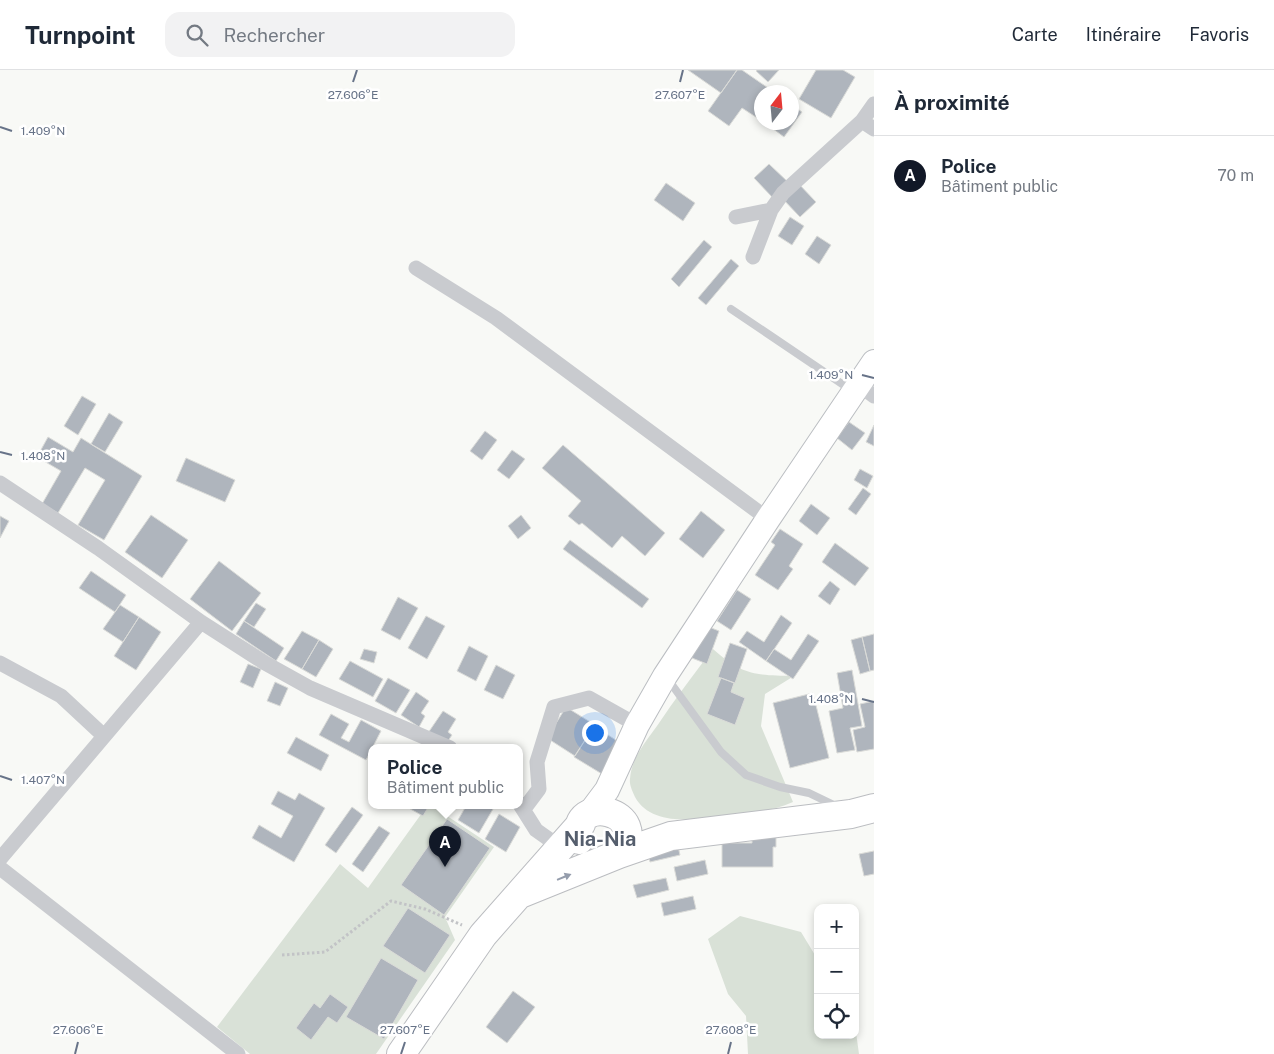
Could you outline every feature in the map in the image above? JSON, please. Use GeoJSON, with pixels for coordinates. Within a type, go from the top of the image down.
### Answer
{"type":"FeatureCollection","features":[{"type":"Feature","properties":{"kind":"highway"},"geometry":{"type":"LineString","coordinates":[[401,1054],[483,935],[585,819],[603,811],[616,814],[627,831],[627,840],[624,848],[614,856],[594,858],[583,850],[578,838],[578,830],[585,819]]}},
{"type":"Feature","properties":{"kind":"highway"},"geometry":{"type":"LineString","coordinates":[[520,894],[614,856],[671,836],[862,811]]}},
{"type":"Feature","properties":{"kind":"highway"},"geometry":{"type":"LineString","coordinates":[[622,821],[671,836]]}},
{"type":"Feature","properties":{"kind":"main road"},"geometry":{"type":"LineString","coordinates":[[585,819],[607,790],[636,725],[665,676],[768,519],[862,390],[874,362]]}},
{"type":"Feature","properties":{"kind":"main road"},"geometry":{"type":"LineString","coordinates":[[607,790],[622,821]]}},
{"type":"Feature","properties":{"kind":"street"},"geometry":{"type":"LineString","coordinates":[[753,257],[771,210],[782,193],[868,125],[874,104]]}},
{"type":"Feature","properties":{"kind":"street"},"geometry":{"type":"LineString","coordinates":[[736,217],[771,210]]}},
{"type":"Feature","properties":{"kind":"street"},"geometry":{"type":"LineString","coordinates":[[416,268],[496,318],[768,519]]}},
{"type":"Feature","properties":{"kind":"street"},"geometry":{"type":"LineString","coordinates":[[0,483],[98,548],[201,622],[266,663],[310,688],[441,744]]}},
{"type":"Feature","properties":{"kind":"street"},"geometry":{"type":"LineString","coordinates":[[0,859],[201,622]]}},
{"type":"Feature","properties":{"kind":"street"},"geometry":{"type":"LineString","coordinates":[[0,663],[61,696],[104,736]]}},
{"type":"Feature","properties":{"kind":"street"},"geometry":{"type":"LineString","coordinates":[[523,804],[539,789],[537,762],[554,707],[589,698],[636,725]]}},
{"type":"Feature","properties":{"kind":"street"},"geometry":{"type":"LineString","coordinates":[[523,809],[536,830],[560,847]]}},
{"type":"Feature","properties":{"kind":"street"},"geometry":{"type":"LineString","coordinates":[[0,868],[238,1054]]}},
{"type":"Feature","properties":{"kind":"lane"},"geometry":{"type":"LineString","coordinates":[[731,309],[862,390]]}},
{"type":"Feature","properties":{"kind":"lane"},"geometry":{"type":"LineString","coordinates":[[665,676],[721,752],[746,775],[862,811]]}},
{"type":"Feature","properties":{"kind":"path"},"geometry":{"type":"LineString","coordinates":[[282,955],[324,952],[391,902],[425,909],[483,935]]}},
{"type":"Feature","properties":{"kind":"shaded area"},"geometry":{"type":"Polygon","coordinates":[[[713,649],[733,664],[750,672],[794,676],[765,694],[761,726],[793,802],[764,811],[694,820],[666,818],[654,814],[643,807],[635,797],[630,781],[633,764],[644,744],[713,649]]]}},
{"type":"Feature","properties":{"kind":"shaded area"},"geometry":{"type":"Polygon","coordinates":[[[425,809],[437,809],[494,847],[445,917],[455,940],[376,1054],[250,1054],[217,1027],[340,864],[368,888],[425,809]]]}},
{"type":"Feature","properties":{"kind":"shaded area"},"geometry":{"type":"Polygon","coordinates":[[[740,916],[801,932],[814,953],[814,1039],[857,1039],[859,1054],[748,1054],[746,1016],[728,994],[708,939],[740,916]]]}},
{"type":"Feature","properties":{"kind":"building"},"geometry":{"type":"Polygon","coordinates":[[[688,70],[737,70],[721,93],[688,70]]]}},
{"type":"Feature","properties":{"kind":"building"},"geometry":{"type":"Polygon","coordinates":[[[737,70],[742,70],[764,85],[754,85],[754,116],[742,108],[729,126],[708,111],[737,70]]]}},
{"type":"Feature","properties":{"kind":"building"},"geometry":{"type":"Polygon","coordinates":[[[757,70],[779,70],[768,82],[757,70]]]}},
{"type":"Feature","properties":{"kind":"building"},"geometry":{"type":"Polygon","coordinates":[[[816,70],[843,70],[855,77],[831,118],[799,99],[816,70]]]}},
{"type":"Feature","properties":{"kind":"building"},"geometry":{"type":"Polygon","coordinates":[[[775,130],[789,130],[784,137],[775,130]]]}},
{"type":"Feature","properties":{"kind":"building"},"geometry":{"type":"Polygon","coordinates":[[[769,164],[789,183],[773,198],[754,178],[769,164]]]}},
{"type":"Feature","properties":{"kind":"building"},"geometry":{"type":"Polygon","coordinates":[[[797,182],[816,202],[800,217],[781,197],[797,182]]]}},
{"type":"Feature","properties":{"kind":"building"},"geometry":{"type":"Polygon","coordinates":[[[666,183],[695,203],[683,221],[654,200],[666,183]]]}},
{"type":"Feature","properties":{"kind":"building"},"geometry":{"type":"Polygon","coordinates":[[[790,217],[804,226],[792,245],[778,236],[790,217]]]}},
{"type":"Feature","properties":{"kind":"building"},"geometry":{"type":"Polygon","coordinates":[[[817,236],[831,245],[819,264],[805,254],[817,236]]]}},
{"type":"Feature","properties":{"kind":"building"},"geometry":{"type":"Polygon","coordinates":[[[704,240],[712,247],[679,287],[671,279],[704,240]]]}},
{"type":"Feature","properties":{"kind":"building"},"geometry":{"type":"Polygon","coordinates":[[[731,259],[739,266],[706,305],[698,298],[731,259]]]}},
{"type":"Feature","properties":{"kind":"building"},"geometry":{"type":"Polygon","coordinates":[[[82,396],[96,404],[78,435],[64,426],[82,396]]]}},
{"type":"Feature","properties":{"kind":"building"},"geometry":{"type":"Polygon","coordinates":[[[109,413],[123,422],[105,452],[91,444],[109,413]]]}},
{"type":"Feature","properties":{"kind":"building"},"geometry":{"type":"Polygon","coordinates":[[[849,422],[865,433],[852,450],[837,438],[849,422]]]}},
{"type":"Feature","properties":{"kind":"building"},"geometry":{"type":"Polygon","coordinates":[[[874,425],[874,446],[866,442],[874,425]]]}},
{"type":"Feature","properties":{"kind":"building"},"geometry":{"type":"Polygon","coordinates":[[[485,431],[497,440],[482,460],[470,451],[485,431]]]}},
{"type":"Feature","properties":{"kind":"building"},"geometry":{"type":"Polygon","coordinates":[[[48,437],[73,452],[81,438],[142,476],[104,540],[78,525],[105,480],[85,468],[58,513],[42,504],[61,471],[37,457],[48,437]]]}},
{"type":"Feature","properties":{"kind":"building"},"geometry":{"type":"Polygon","coordinates":[[[563,445],[665,533],[645,556],[622,536],[612,548],[582,523],[579,525],[568,516],[581,501],[542,468],[563,445]]]}},
{"type":"Feature","properties":{"kind":"building"},"geometry":{"type":"Polygon","coordinates":[[[512,450],[525,459],[509,479],[497,470],[512,450]]]}},
{"type":"Feature","properties":{"kind":"building"},"geometry":{"type":"Polygon","coordinates":[[[186,458],[235,480],[225,502],[176,481],[186,458]]]}},
{"type":"Feature","properties":{"kind":"building"},"geometry":{"type":"Polygon","coordinates":[[[860,469],[873,476],[867,488],[854,480],[860,469]]]}},
{"type":"Feature","properties":{"kind":"building"},"geometry":{"type":"Polygon","coordinates":[[[863,488],[871,494],[856,515],[848,509],[863,488]]]}},
{"type":"Feature","properties":{"kind":"building"},"geometry":{"type":"Polygon","coordinates":[[[811,504],[830,518],[817,535],[799,521],[811,504]]]}},
{"type":"Feature","properties":{"kind":"building"},"geometry":{"type":"Polygon","coordinates":[[[701,511],[725,530],[703,558],[679,539],[701,511]]]}},
{"type":"Feature","properties":{"kind":"building"},"geometry":{"type":"Polygon","coordinates":[[[151,515],[188,540],[162,578],[125,552],[151,515]]]}},
{"type":"Feature","properties":{"kind":"building"},"geometry":{"type":"Polygon","coordinates":[[[521,515],[531,528],[518,539],[508,526],[521,515]]]}},
{"type":"Feature","properties":{"kind":"building"},"geometry":{"type":"Polygon","coordinates":[[[0,516],[9,521],[0,538],[0,516]]]}},
{"type":"Feature","properties":{"kind":"building"},"geometry":{"type":"Polygon","coordinates":[[[780,529],[803,544],[789,566],[793,569],[778,590],[755,575],[775,545],[771,542],[780,529]]]}},
{"type":"Feature","properties":{"kind":"building"},"geometry":{"type":"Polygon","coordinates":[[[570,540],[649,599],[642,608],[563,549],[570,540]]]}},
{"type":"Feature","properties":{"kind":"building"},"geometry":{"type":"Polygon","coordinates":[[[835,543],[869,568],[855,586],[822,562],[835,543]]]}},
{"type":"Feature","properties":{"kind":"building"},"geometry":{"type":"Polygon","coordinates":[[[219,561],[261,593],[232,631],[190,599],[219,561]]]}},
{"type":"Feature","properties":{"kind":"building"},"geometry":{"type":"Polygon","coordinates":[[[91,571],[126,595],[115,612],[79,588],[91,571]]]}},
{"type":"Feature","properties":{"kind":"building"},"geometry":{"type":"Polygon","coordinates":[[[830,581],[840,589],[830,605],[818,596],[830,581]]]}},
{"type":"Feature","properties":{"kind":"building"},"geometry":{"type":"Polygon","coordinates":[[[737,590],[751,599],[731,630],[717,621],[737,590]]]}},
{"type":"Feature","properties":{"kind":"building"},"geometry":{"type":"Polygon","coordinates":[[[398,597],[418,608],[400,640],[381,630],[398,597]]]}},
{"type":"Feature","properties":{"kind":"building"},"geometry":{"type":"Polygon","coordinates":[[[256,603],[266,609],[254,627],[244,621],[256,603]]]}},
{"type":"Feature","properties":{"kind":"building"},"geometry":{"type":"Polygon","coordinates":[[[120,605],[139,617],[123,642],[103,629],[120,605]]]}},
{"type":"Feature","properties":{"kind":"building"},"geometry":{"type":"Polygon","coordinates":[[[781,615],[792,623],[766,661],[739,642],[747,631],[764,642],[781,615]]]}},
{"type":"Feature","properties":{"kind":"building"},"geometry":{"type":"Polygon","coordinates":[[[426,616],[445,626],[427,659],[408,648],[426,616]]]}},
{"type":"Feature","properties":{"kind":"building"},"geometry":{"type":"Polygon","coordinates":[[[139,617],[161,632],[136,670],[114,656],[139,617]]]}},
{"type":"Feature","properties":{"kind":"building"},"geometry":{"type":"Polygon","coordinates":[[[244,621],[284,648],[276,661],[236,634],[244,621]]]}},
{"type":"Feature","properties":{"kind":"building"},"geometry":{"type":"Polygon","coordinates":[[[704,625],[719,631],[707,664],[692,658],[704,625]]]}},
{"type":"Feature","properties":{"kind":"building"},"geometry":{"type":"Polygon","coordinates":[[[302,631],[319,640],[302,669],[284,659],[302,631]]]}},
{"type":"Feature","properties":{"kind":"building"},"geometry":{"type":"Polygon","coordinates":[[[808,634],[819,641],[793,679],[766,661],[774,649],[791,660],[808,634]]]}},
{"type":"Feature","properties":{"kind":"building"},"geometry":{"type":"Polygon","coordinates":[[[874,634],[874,670],[870,671],[862,637],[874,634]]]}},
{"type":"Feature","properties":{"kind":"building"},"geometry":{"type":"Polygon","coordinates":[[[862,637],[870,671],[860,674],[851,640],[862,637]]]}},
{"type":"Feature","properties":{"kind":"building"},"geometry":{"type":"Polygon","coordinates":[[[319,640],[333,649],[316,677],[302,669],[319,640]]]}},
{"type":"Feature","properties":{"kind":"building"},"geometry":{"type":"Polygon","coordinates":[[[730,643],[747,649],[735,683],[718,677],[730,643]]]}},
{"type":"Feature","properties":{"kind":"building"},"geometry":{"type":"Polygon","coordinates":[[[469,646],[488,656],[476,681],[457,671],[469,646]]]}},
{"type":"Feature","properties":{"kind":"building"},"geometry":{"type":"Polygon","coordinates":[[[364,649],[377,652],[374,663],[360,659],[364,649]]]}},
{"type":"Feature","properties":{"kind":"building"},"geometry":{"type":"Polygon","coordinates":[[[350,661],[383,679],[373,697],[339,679],[350,661]]]}},
{"type":"Feature","properties":{"kind":"building"},"geometry":{"type":"Polygon","coordinates":[[[248,664],[261,669],[253,688],[240,682],[248,664]]]}},
{"type":"Feature","properties":{"kind":"building"},"geometry":{"type":"Polygon","coordinates":[[[496,665],[515,675],[503,699],[484,690],[496,665]]]}},
{"type":"Feature","properties":{"kind":"building"},"geometry":{"type":"Polygon","coordinates":[[[852,670],[862,726],[850,728],[855,750],[837,753],[829,711],[843,708],[837,673],[852,670]]]}},
{"type":"Feature","properties":{"kind":"building"},"geometry":{"type":"Polygon","coordinates":[[[388,678],[410,690],[396,713],[375,701],[388,678]]]}},
{"type":"Feature","properties":{"kind":"building"},"geometry":{"type":"Polygon","coordinates":[[[721,678],[734,683],[731,692],[745,698],[735,725],[707,714],[721,678]]]}},
{"type":"Feature","properties":{"kind":"building"},"geometry":{"type":"Polygon","coordinates":[[[275,682],[288,688],[280,706],[267,701],[275,682]]]}},
{"type":"Feature","properties":{"kind":"building"},"geometry":{"type":"Polygon","coordinates":[[[416,692],[429,701],[421,713],[425,716],[419,727],[401,715],[416,692]]]}},
{"type":"Feature","properties":{"kind":"building"},"geometry":{"type":"Polygon","coordinates":[[[813,693],[829,758],[790,768],[773,703],[813,693]]]}},
{"type":"Feature","properties":{"kind":"building"},"geometry":{"type":"Polygon","coordinates":[[[874,701],[874,749],[857,752],[853,730],[865,727],[860,704],[874,701]]]}},
{"type":"Feature","properties":{"kind":"building"},"geometry":{"type":"Polygon","coordinates":[[[566,707],[595,725],[575,756],[547,738],[566,707]]]}},
{"type":"Feature","properties":{"kind":"building"},"geometry":{"type":"Polygon","coordinates":[[[443,711],[456,719],[448,732],[452,735],[446,744],[428,733],[443,711]]]}},
{"type":"Feature","properties":{"kind":"building"},"geometry":{"type":"Polygon","coordinates":[[[331,714],[349,724],[341,738],[349,742],[361,720],[381,731],[374,744],[368,744],[368,756],[366,760],[319,735],[331,714]]]}},
{"type":"Feature","properties":{"kind":"building"},"geometry":{"type":"Polygon","coordinates":[[[594,726],[622,744],[602,774],[574,757],[594,726]]]}},
{"type":"Feature","properties":{"kind":"building"},"geometry":{"type":"Polygon","coordinates":[[[296,737],[329,755],[321,771],[287,753],[296,737]]]}},
{"type":"Feature","properties":{"kind":"building"},"geometry":{"type":"Polygon","coordinates":[[[278,791],[295,800],[299,793],[325,808],[294,862],[252,838],[259,825],[281,838],[293,816],[271,804],[278,791]]]}},
{"type":"Feature","properties":{"kind":"building"},"geometry":{"type":"Polygon","coordinates":[[[352,807],[363,815],[336,853],[325,845],[352,807]]]}},
{"type":"Feature","properties":{"kind":"building"},"geometry":{"type":"Polygon","coordinates":[[[410,809],[427,809],[423,816],[410,809]]]}},
{"type":"Feature","properties":{"kind":"building"},"geometry":{"type":"Polygon","coordinates":[[[464,809],[493,809],[479,833],[458,820],[464,809]]]}},
{"type":"Feature","properties":{"kind":"building"},"geometry":{"type":"Polygon","coordinates":[[[499,814],[520,827],[506,852],[485,839],[499,814]]]}},
{"type":"Feature","properties":{"kind":"building"},"geometry":{"type":"Polygon","coordinates":[[[447,819],[490,848],[444,915],[401,885],[447,819]]]}},
{"type":"Feature","properties":{"kind":"building"},"geometry":{"type":"Polygon","coordinates":[[[379,826],[390,833],[363,872],[352,864],[379,826]]]}},
{"type":"Feature","properties":{"kind":"building"},"geometry":{"type":"Polygon","coordinates":[[[752,833],[776,833],[776,847],[773,847],[773,867],[722,867],[722,843],[752,843],[752,833]]]}},
{"type":"Feature","properties":{"kind":"building"},"geometry":{"type":"Polygon","coordinates":[[[677,842],[680,855],[650,862],[647,848],[677,842]]]}},
{"type":"Feature","properties":{"kind":"building"},"geometry":{"type":"Polygon","coordinates":[[[874,851],[874,874],[864,876],[859,854],[874,851]]]}},
{"type":"Feature","properties":{"kind":"building"},"geometry":{"type":"Polygon","coordinates":[[[705,860],[708,874],[677,881],[674,867],[705,860]]]}},
{"type":"Feature","properties":{"kind":"building"},"geometry":{"type":"Polygon","coordinates":[[[666,878],[669,890],[637,898],[633,885],[666,878]]]}},
{"type":"Feature","properties":{"kind":"building"},"geometry":{"type":"Polygon","coordinates":[[[693,896],[696,909],[664,916],[661,903],[693,896]]]}},
{"type":"Feature","properties":{"kind":"building"},"geometry":{"type":"Polygon","coordinates":[[[408,908],[450,935],[425,973],[383,946],[408,908]]]}},
{"type":"Feature","properties":{"kind":"building"},"geometry":{"type":"Polygon","coordinates":[[[381,958],[418,980],[384,1039],[346,1017],[381,958]]]}},
{"type":"Feature","properties":{"kind":"building"},"geometry":{"type":"Polygon","coordinates":[[[513,991],[535,1007],[507,1043],[486,1027],[513,991]]]}},
{"type":"Feature","properties":{"kind":"building"},"geometry":{"type":"Polygon","coordinates":[[[330,994],[348,1007],[337,1023],[328,1017],[311,1040],[296,1028],[314,1003],[320,1008],[330,994]]]}},
{"type":"Feature","properties":{"kind":"place","name":"Police"},"geometry":{"type":"Point","coordinates":[445,867]}},
{"type":"Feature","properties":{"kind":"district","name":"Nia-Nia"},"geometry":{"type":"Point","coordinates":[600,839]}}]}
